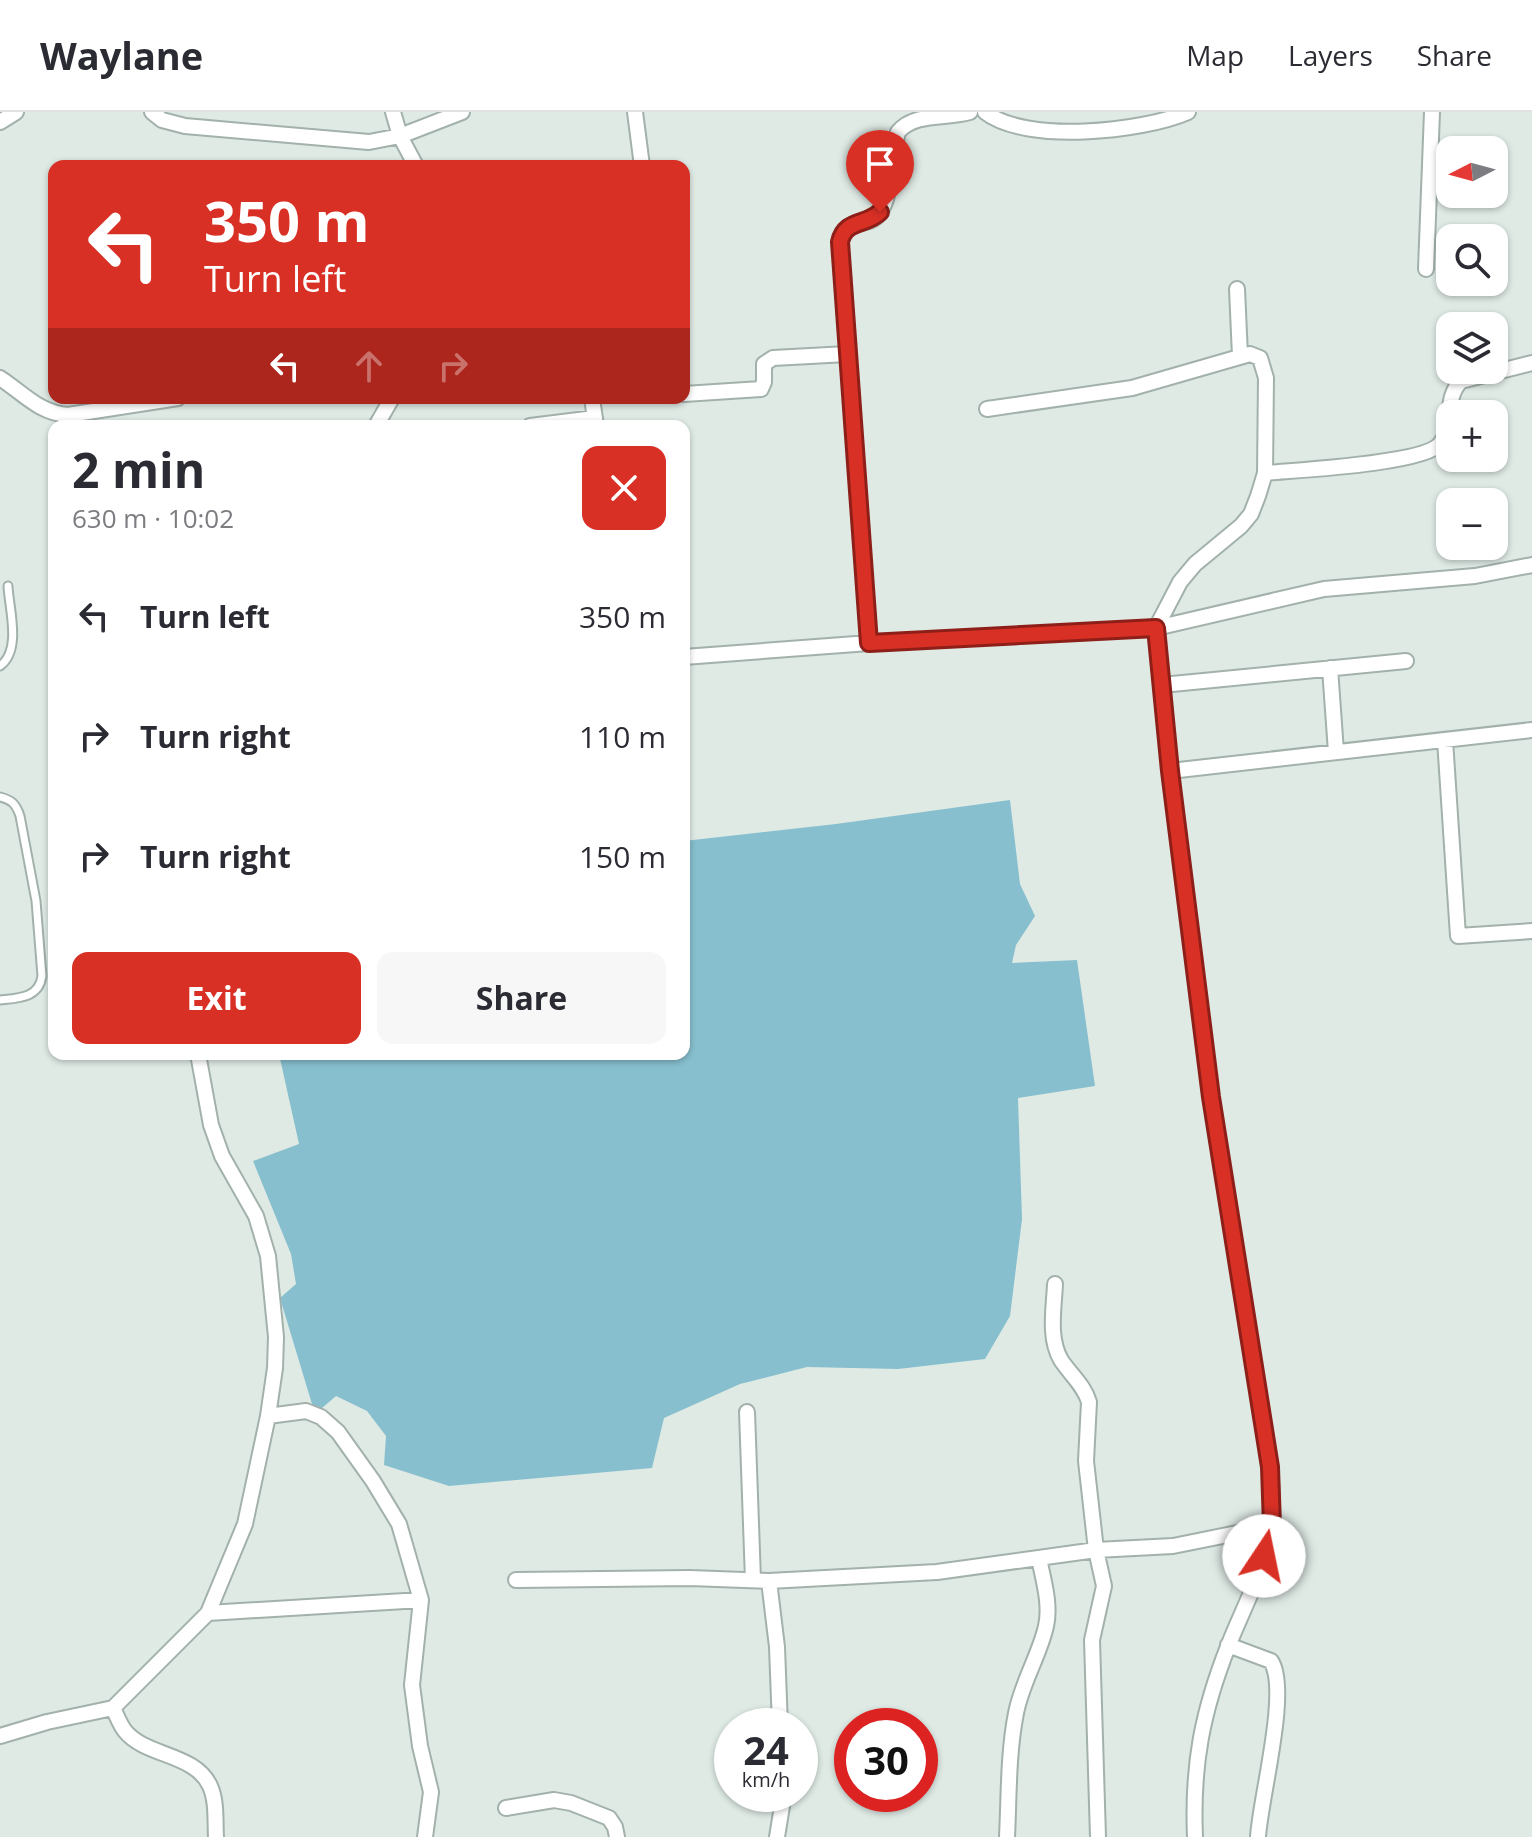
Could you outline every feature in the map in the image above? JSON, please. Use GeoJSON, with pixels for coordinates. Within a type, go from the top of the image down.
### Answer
{"type":"FeatureCollection","features":[{"type":"Feature","properties":{"kind":"street"},"geometry":{"type":"LineString","coordinates":[[0,122],[16,112]]}},
{"type":"Feature","properties":{"kind":"street"},"geometry":{"type":"LineString","coordinates":[[152,112],[162,120],[212,130],[353,142],[384,141],[462,112]]}},
{"type":"Feature","properties":{"kind":"street"},"geometry":{"type":"LineString","coordinates":[[393,112],[400,136],[413,160]]}},
{"type":"Feature","properties":{"kind":"street"},"geometry":{"type":"LineString","coordinates":[[635,112],[641,160]]}},
{"type":"Feature","properties":{"kind":"street"},"geometry":{"type":"LineString","coordinates":[[869,643],[840,242],[842,233],[852,224],[872,220],[880,212],[886,200],[898,132],[905,124],[917,119],[970,112]]}},
{"type":"Feature","properties":{"kind":"street"},"geometry":{"type":"LineString","coordinates":[[985,112],[1011,126],[1044,131],[1151,125],[1188,112]]}},
{"type":"Feature","properties":{"kind":"street"},"geometry":{"type":"LineString","coordinates":[[1426,269],[1432,112]]}},
{"type":"Feature","properties":{"kind":"street"},"geometry":{"type":"LineString","coordinates":[[1237,289],[1240,356]]}},
{"type":"Feature","properties":{"kind":"street"},"geometry":{"type":"LineString","coordinates":[[690,394],[761,389],[764,364],[773,358],[847,354]]}},
{"type":"Feature","properties":{"kind":"street"},"geometry":{"type":"LineString","coordinates":[[987,409],[1132,388],[1240,356],[1257,355],[1264,366],[1265,473],[1251,514],[1195,564],[1180,582],[1156,628],[1170,771],[1211,1097],[1270,1467],[1272,1526],[1260,1575],[1228,1645],[1201,1730],[1196,1758],[1195,1837]]}},
{"type":"Feature","properties":{"kind":"street"},"geometry":{"type":"LineString","coordinates":[[1265,473],[1399,459],[1425,453],[1436,448],[1445,435],[1449,399],[1461,381],[1532,363]]}},
{"type":"Feature","properties":{"kind":"street"},"geometry":{"type":"LineString","coordinates":[[0,378],[32,403],[56,414],[68,415],[139,404]]}},
{"type":"Feature","properties":{"kind":"street"},"geometry":{"type":"LineString","coordinates":[[690,657],[869,643],[1156,628],[1324,589],[1475,576],[1532,565]]}},
{"type":"Feature","properties":{"kind":"street"},"geometry":{"type":"LineString","coordinates":[[1162,685],[1406,661]]}},
{"type":"Feature","properties":{"kind":"street"},"geometry":{"type":"LineString","coordinates":[[1330,668],[1336,752]]}},
{"type":"Feature","properties":{"kind":"street"},"geometry":{"type":"LineString","coordinates":[[1170,771],[1532,730]]}},
{"type":"Feature","properties":{"kind":"street"},"geometry":{"type":"LineString","coordinates":[[1445,740],[1458,936],[1532,931]]}},
{"type":"Feature","properties":{"kind":"street"},"geometry":{"type":"LineString","coordinates":[[0,1736],[113,1708],[208,1613],[245,1524],[275,1368],[276,1337],[268,1256],[256,1216],[222,1156],[211,1125],[199,1060]]}},
{"type":"Feature","properties":{"kind":"street"},"geometry":{"type":"LineString","coordinates":[[1055,1284],[1055,1345],[1060,1359],[1087,1393],[1089,1402],[1086,1461],[1096,1550],[1104,1586],[1092,1640],[1098,1837]]}},
{"type":"Feature","properties":{"kind":"street"},"geometry":{"type":"LineString","coordinates":[[268,1416],[306,1411],[321,1417],[338,1432],[399,1524],[421,1600],[412,1685],[420,1746],[431,1792],[425,1837]]}},
{"type":"Feature","properties":{"kind":"street"},"geometry":{"type":"LineString","coordinates":[[747,1412],[753,1580]]}},
{"type":"Feature","properties":{"kind":"street"},"geometry":{"type":"LineString","coordinates":[[516,1580],[618,1577],[769,1581],[937,1572],[1096,1550],[1173,1546],[1272,1526]]}},
{"type":"Feature","properties":{"kind":"street"},"geometry":{"type":"LineString","coordinates":[[1009,1837],[1010,1762],[1015,1715],[1047,1625],[1047,1600],[1039,1558]]}},
{"type":"Feature","properties":{"kind":"street"},"geometry":{"type":"LineString","coordinates":[[769,1581],[777,1647],[779,1708]]}},
{"type":"Feature","properties":{"kind":"street"},"geometry":{"type":"LineString","coordinates":[[208,1613],[421,1600]]}},
{"type":"Feature","properties":{"kind":"street"},"geometry":{"type":"LineString","coordinates":[[1228,1645],[1271,1661],[1278,1675],[1271,1760],[1258,1837]]}},
{"type":"Feature","properties":{"kind":"street"},"geometry":{"type":"LineString","coordinates":[[113,1708],[124,1731],[130,1736],[174,1757],[203,1777],[210,1786],[214,1801],[216,1837]]}},
{"type":"Feature","properties":{"kind":"street"},"geometry":{"type":"LineString","coordinates":[[506,1808],[554,1800],[571,1803],[609,1818],[617,1837]]}},
{"type":"Feature","properties":{"kind":"street"},"geometry":{"type":"LineString","coordinates":[[777,1837],[781,1812]]}},
{"type":"Feature","properties":{"kind":"lane"},"geometry":{"type":"LineString","coordinates":[[0,666],[11,653],[8,586]]}},
{"type":"Feature","properties":{"kind":"lane"},"geometry":{"type":"LineString","coordinates":[[0,797],[11,800],[20,816],[36,901],[42,976],[41,985],[34,993],[0,1000]]}},
{"type":"Feature","properties":{"kind":"water"},"geometry":{"type":"Polygon","coordinates":[[[1010,800],[1020,884],[1035,916],[1016,945],[1012,963],[1077,960],[1095,1086],[1018,1098],[1022,1219],[1010,1316],[985,1359],[898,1369],[807,1367],[740,1384],[664,1418],[652,1468],[449,1486],[384,1465],[386,1436],[367,1411],[336,1396],[315,1414],[280,1298],[296,1284],[291,1254],[253,1161],[299,1144],[280,1060],[690,1060],[690,840],[1010,800]]]}},
{"type":"Feature","properties":{"kind":"route"},"geometry":{"type":"LineString","coordinates":[[880,212],[872,220],[845,228],[840,242],[869,643],[1156,628],[1170,771],[1211,1097],[1270,1467],[1272,1526],[1264,1556]]}}]}
